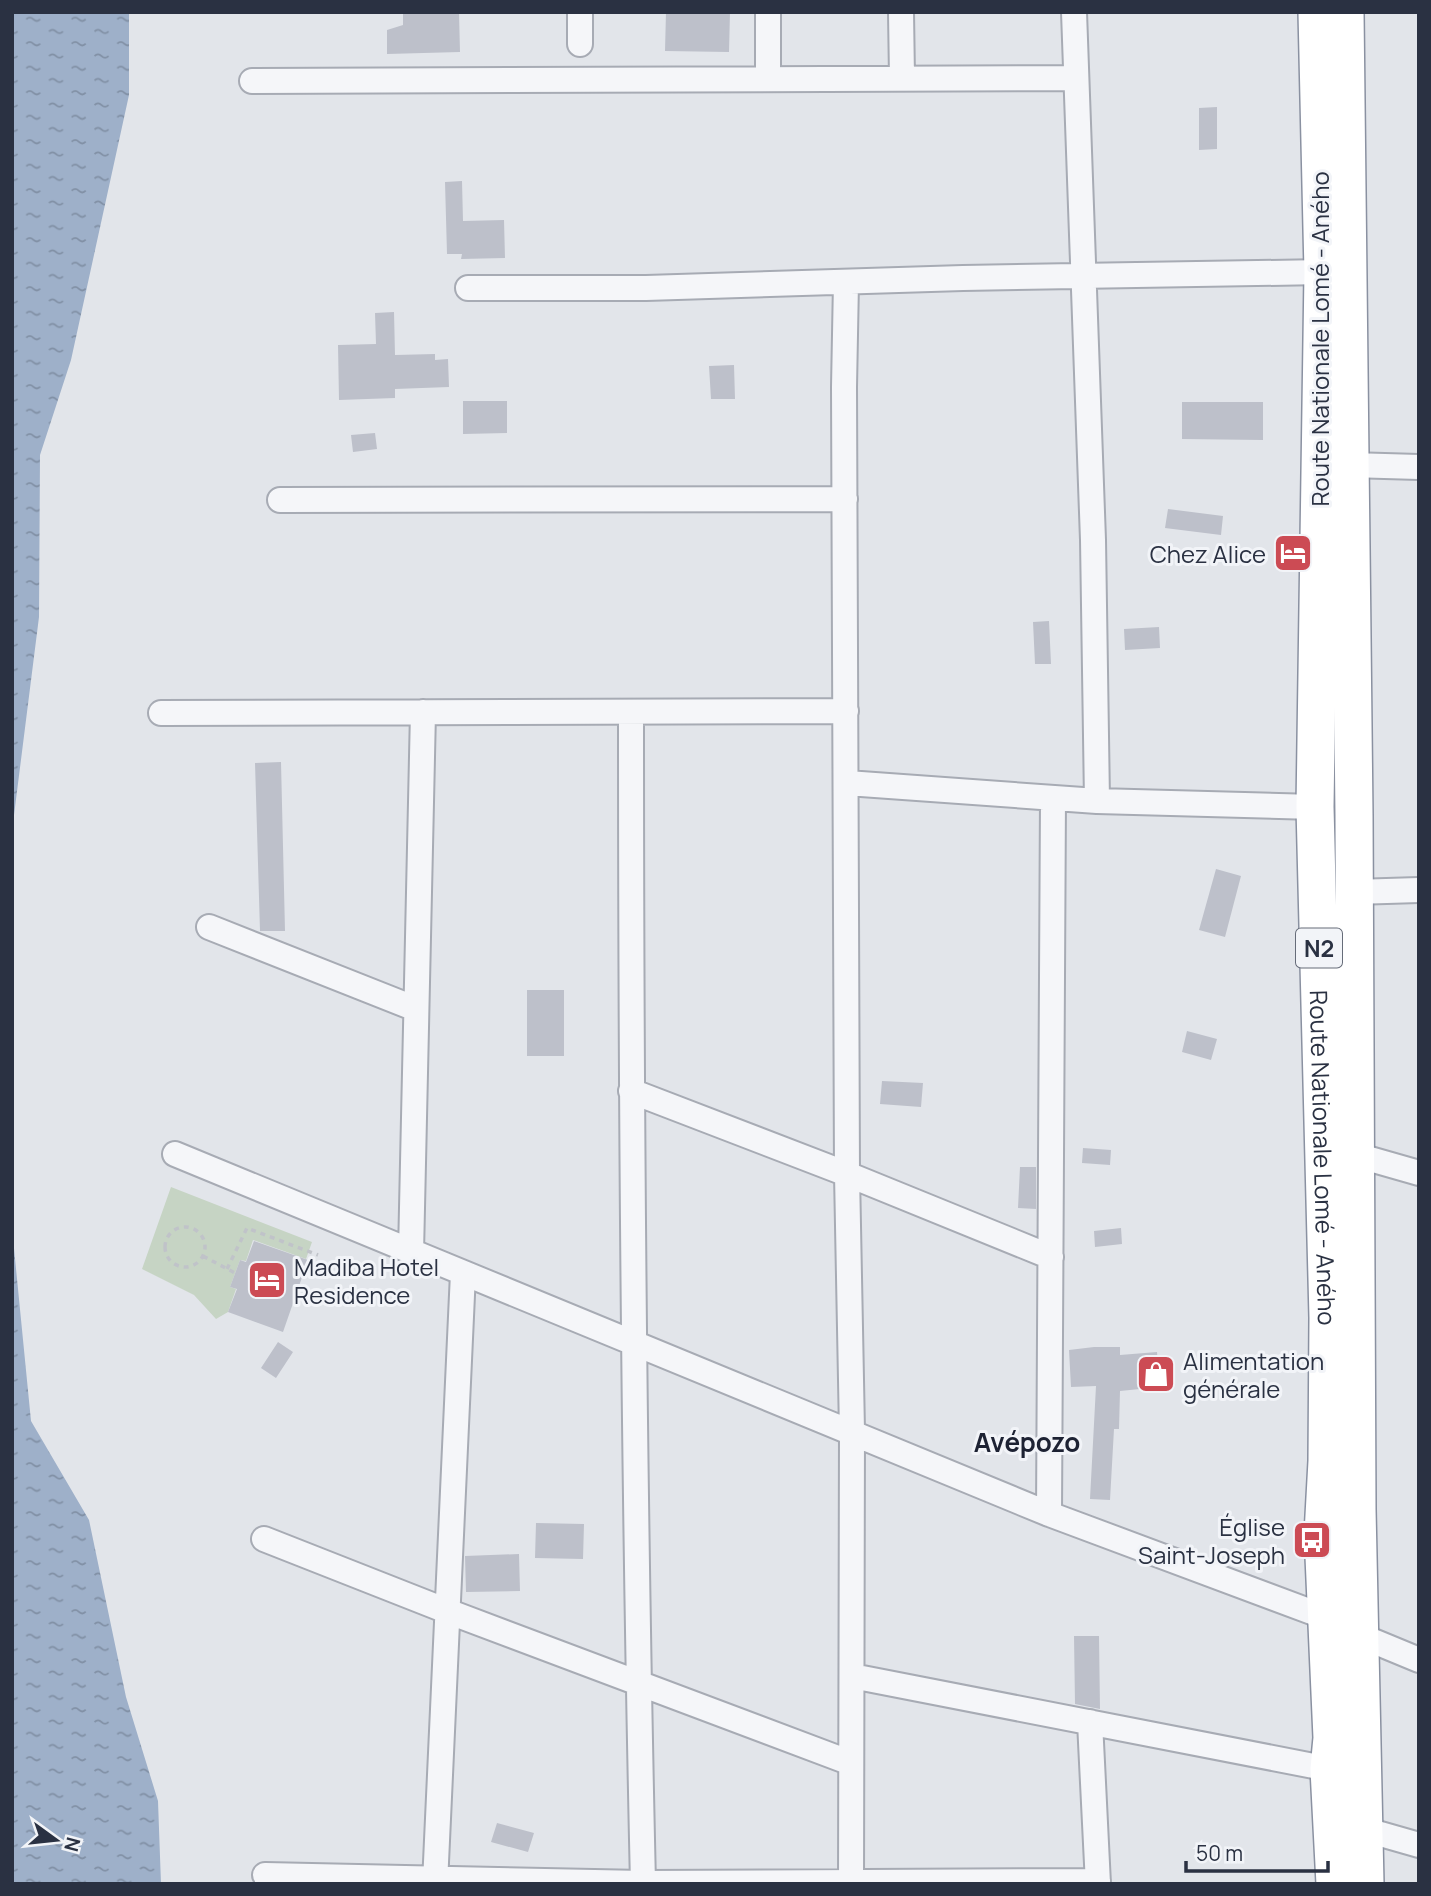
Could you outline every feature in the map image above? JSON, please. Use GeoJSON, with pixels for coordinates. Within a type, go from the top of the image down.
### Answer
{"type":"FeatureCollection","features":[{"type":"Feature","properties":{"kind":"highway","name":"Route Nationale Lomé - Aného"},"geometry":{"type":"LineString","coordinates":[[1317,12],[1323,272],[1315,807],[1328,1318],[1327,1461],[1323,1534],[1335,1884]]}},
{"type":"Feature","properties":{"kind":"highway","name":"Route Nationale Lomé - Aného"},"geometry":{"type":"LineString","coordinates":[[1345,12],[1357,1509],[1366,1884]]}},
{"type":"Feature","properties":{"kind":"street"},"geometry":{"type":"LineString","coordinates":[[580,12],[580,44]]}},
{"type":"Feature","properties":{"kind":"street"},"geometry":{"type":"LineString","coordinates":[[768,12],[768,78]]}},
{"type":"Feature","properties":{"kind":"street"},"geometry":{"type":"LineString","coordinates":[[901,12],[902,78]]}},
{"type":"Feature","properties":{"kind":"street"},"geometry":{"type":"LineString","coordinates":[[1074,12],[1093,540],[1097,801]]}},
{"type":"Feature","properties":{"kind":"street"},"geometry":{"type":"LineString","coordinates":[[252,81],[1075,78]]}},
{"type":"Feature","properties":{"kind":"street"},"geometry":{"type":"LineString","coordinates":[[468,288],[646,288],[1323,272]]}},
{"type":"Feature","properties":{"kind":"street"},"geometry":{"type":"LineString","coordinates":[[846,282],[847,1174],[852,1431],[851,1883]]}},
{"type":"Feature","properties":{"kind":"street"},"geometry":{"type":"LineString","coordinates":[[1350,465],[1419,467]]}},
{"type":"Feature","properties":{"kind":"street"},"geometry":{"type":"LineString","coordinates":[[280,500],[845,499]]}},
{"type":"Feature","properties":{"kind":"street"},"geometry":{"type":"LineString","coordinates":[[161,713],[846,711]]}},
{"type":"Feature","properties":{"kind":"street"},"geometry":{"type":"LineString","coordinates":[[411,1253],[423,712]]}},
{"type":"Feature","properties":{"kind":"street"},"geometry":{"type":"LineString","coordinates":[[631,712],[631,1091],[637,1682],[643,1883]]}},
{"type":"Feature","properties":{"kind":"street"},"geometry":{"type":"LineString","coordinates":[[847,783],[1097,801],[1315,807]]}},
{"type":"Feature","properties":{"kind":"street"},"geometry":{"type":"LineString","coordinates":[[1049,1514],[1053,798]]}},
{"type":"Feature","properties":{"kind":"street"},"geometry":{"type":"LineString","coordinates":[[1354,892],[1419,890]]}},
{"type":"Feature","properties":{"kind":"street"},"geometry":{"type":"LineString","coordinates":[[209,927],[416,1009]]}},
{"type":"Feature","properties":{"kind":"street"},"geometry":{"type":"LineString","coordinates":[[631,1091],[847,1174],[1051,1257]]}},
{"type":"Feature","properties":{"kind":"street"},"geometry":{"type":"LineString","coordinates":[[175,1154],[1049,1514],[1325,1617],[1361,1636],[1419,1660]]}},
{"type":"Feature","properties":{"kind":"street"},"geometry":{"type":"LineString","coordinates":[[1356,1155],[1419,1173]]}},
{"type":"Feature","properties":{"kind":"street"},"geometry":{"type":"LineString","coordinates":[[435,1881],[463,1273]]}},
{"type":"Feature","properties":{"kind":"street"},"geometry":{"type":"LineString","coordinates":[[264,1539],[851,1763]]}},
{"type":"Feature","properties":{"kind":"street"},"geometry":{"type":"LineString","coordinates":[[852,1676],[1329,1769]]}},
{"type":"Feature","properties":{"kind":"street"},"geometry":{"type":"LineString","coordinates":[[265,1875],[435,1881],[643,1883],[1098,1882],[1090,1722]]}},
{"type":"Feature","properties":{"kind":"street"},"geometry":{"type":"LineString","coordinates":[[1363,1829],[1419,1845]]}},
{"type":"Feature","properties":{"kind":"path"},"geometry":{"type":"LineString","coordinates":[[180,1227],[193,1229],[205,1244],[203,1256],[193,1266],[173,1264],[165,1253],[166,1239],[180,1227]]}},
{"type":"Feature","properties":{"kind":"path"},"geometry":{"type":"LineString","coordinates":[[227,1269],[247,1228],[318,1255]]}},
{"type":"Feature","properties":{"kind":"path"},"geometry":{"type":"LineString","coordinates":[[203,1256],[235,1273]]}},
{"type":"Feature","properties":{"kind":"green space"},"geometry":{"type":"Polygon","coordinates":[[[171,1187],[312,1242],[306,1259],[253,1240],[246,1261],[240,1260],[230,1287],[236,1289],[228,1312],[216,1319],[194,1295],[142,1269],[171,1187]]]}},
{"type":"Feature","properties":{"kind":"water"},"geometry":{"type":"Polygon","coordinates":[[[12,12],[129,12],[129,95],[71,360],[40,455],[39,617],[12,831],[12,12]]]}},
{"type":"Feature","properties":{"kind":"water"},"geometry":{"type":"Polygon","coordinates":[[[12,1228],[31,1421],[89,1520],[126,1697],[158,1801],[161,1884],[12,1884],[12,1228]]]}},
{"type":"Feature","properties":{"kind":"building"},"geometry":{"type":"Polygon","coordinates":[[[403,12],[459,12],[460,52],[387,54],[387,30],[403,25],[403,12]]]}},
{"type":"Feature","properties":{"kind":"building"},"geometry":{"type":"Polygon","coordinates":[[[666,12],[730,12],[729,52],[665,51],[666,12]]]}},
{"type":"Feature","properties":{"kind":"building"},"geometry":{"type":"Polygon","coordinates":[[[1217,107],[1217,149],[1199,150],[1199,108],[1217,107]]]}},
{"type":"Feature","properties":{"kind":"building"},"geometry":{"type":"Polygon","coordinates":[[[462,181],[463,221],[504,220],[505,258],[461,259],[462,254],[447,254],[445,182],[462,181]]]}},
{"type":"Feature","properties":{"kind":"building"},"geometry":{"type":"Polygon","coordinates":[[[394,312],[395,355],[435,354],[435,360],[448,359],[449,387],[395,389],[395,398],[339,400],[338,345],[376,344],[375,313],[394,312]]]}},
{"type":"Feature","properties":{"kind":"building"},"geometry":{"type":"Polygon","coordinates":[[[734,365],[735,399],[711,399],[709,366],[734,365]]]}},
{"type":"Feature","properties":{"kind":"building"},"geometry":{"type":"Polygon","coordinates":[[[463,401],[507,401],[507,433],[463,434],[463,401]]]}},
{"type":"Feature","properties":{"kind":"building"},"geometry":{"type":"Polygon","coordinates":[[[1182,402],[1263,402],[1263,440],[1182,439],[1182,402]]]}},
{"type":"Feature","properties":{"kind":"building"},"geometry":{"type":"Polygon","coordinates":[[[375,433],[377,449],[353,452],[351,435],[375,433]]]}},
{"type":"Feature","properties":{"kind":"building"},"geometry":{"type":"Polygon","coordinates":[[[1168,509],[1223,516],[1221,535],[1165,528],[1168,509]]]}},
{"type":"Feature","properties":{"kind":"building"},"geometry":{"type":"Polygon","coordinates":[[[1049,621],[1051,664],[1035,664],[1033,622],[1049,621]]]}},
{"type":"Feature","properties":{"kind":"building"},"geometry":{"type":"Polygon","coordinates":[[[1159,627],[1160,648],[1125,650],[1124,629],[1159,627]]]}},
{"type":"Feature","properties":{"kind":"building"},"geometry":{"type":"Polygon","coordinates":[[[281,762],[285,931],[260,931],[255,763],[281,762]]]}},
{"type":"Feature","properties":{"kind":"building"},"geometry":{"type":"Polygon","coordinates":[[[1216,869],[1241,876],[1225,937],[1199,930],[1216,869]]]}},
{"type":"Feature","properties":{"kind":"building"},"geometry":{"type":"Polygon","coordinates":[[[527,990],[564,990],[564,1056],[527,1056],[527,990]]]}},
{"type":"Feature","properties":{"kind":"building"},"geometry":{"type":"Polygon","coordinates":[[[1187,1031],[1217,1039],[1211,1060],[1182,1052],[1187,1031]]]}},
{"type":"Feature","properties":{"kind":"building"},"geometry":{"type":"Polygon","coordinates":[[[882,1081],[923,1083],[921,1107],[880,1104],[882,1081]]]}},
{"type":"Feature","properties":{"kind":"building"},"geometry":{"type":"Polygon","coordinates":[[[1083,1148],[1111,1150],[1110,1165],[1082,1163],[1083,1148]]]}},
{"type":"Feature","properties":{"kind":"building"},"geometry":{"type":"Polygon","coordinates":[[[1020,1167],[1036,1167],[1036,1209],[1018,1208],[1020,1167]]]}},
{"type":"Feature","properties":{"kind":"building"},"geometry":{"type":"Polygon","coordinates":[[[1121,1228],[1122,1244],[1095,1247],[1094,1231],[1121,1228]]]}},
{"type":"Feature","properties":{"kind":"building","name":"Madiba Hotel Residence"},"geometry":{"type":"Polygon","coordinates":[[[254,1241],[308,1260],[283,1332],[228,1312],[237,1289],[230,1287],[240,1260],[246,1262],[254,1241]]]}},
{"type":"Feature","properties":{"kind":"building"},"geometry":{"type":"Polygon","coordinates":[[[278,1342],[293,1352],[276,1378],[261,1368],[278,1342]]]}},
{"type":"Feature","properties":{"kind":"building"},"geometry":{"type":"Polygon","coordinates":[[[1120,1347],[1120,1355],[1157,1352],[1160,1387],[1120,1391],[1119,1429],[1114,1429],[1110,1500],[1090,1499],[1096,1386],[1071,1387],[1069,1350],[1120,1347]]]}},
{"type":"Feature","properties":{"kind":"building"},"geometry":{"type":"Polygon","coordinates":[[[536,1523],[584,1524],[583,1559],[535,1558],[536,1523]]]}},
{"type":"Feature","properties":{"kind":"building"},"geometry":{"type":"Polygon","coordinates":[[[519,1554],[520,1591],[466,1592],[465,1556],[519,1554]]]}},
{"type":"Feature","properties":{"kind":"building"},"geometry":{"type":"Polygon","coordinates":[[[1074,1636],[1099,1636],[1100,1709],[1075,1704],[1074,1636]]]}},
{"type":"Feature","properties":{"kind":"building"},"geometry":{"type":"Polygon","coordinates":[[[497,1823],[534,1833],[528,1852],[491,1842],[497,1823]]]}},
{"type":"Feature","properties":{"kind":"place","name":"Chez Alice"},"geometry":{"type":"Point","coordinates":[1293,553]}},
{"type":"Feature","properties":{"kind":"place","name":"Madiba Hotel Residence"},"geometry":{"type":"Point","coordinates":[267,1280]}},
{"type":"Feature","properties":{"kind":"place","name":"Alimentation générale"},"geometry":{"type":"Point","coordinates":[1156,1374]}},
{"type":"Feature","properties":{"kind":"place","name":"Église Saint-Joseph"},"geometry":{"type":"Point","coordinates":[1312,1540]}},
{"type":"Feature","properties":{"kind":"district","name":"Avépozo"},"geometry":{"type":"Point","coordinates":[1027,1442]}}]}
